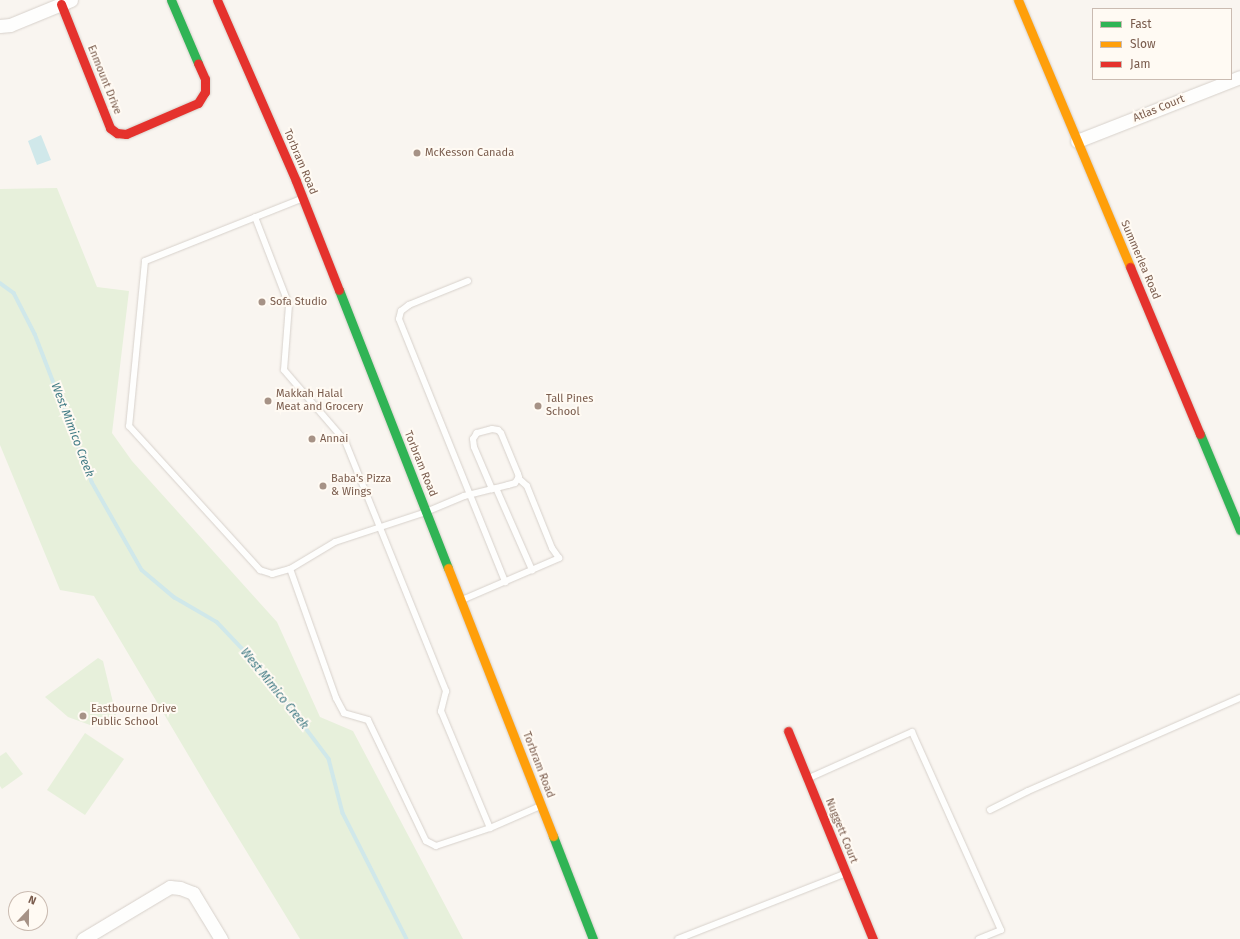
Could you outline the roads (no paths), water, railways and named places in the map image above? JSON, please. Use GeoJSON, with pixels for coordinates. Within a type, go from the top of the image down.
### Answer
{"type":"FeatureCollection","features":[{"type":"Feature","properties":{"kind":"street","name":"Enmount Drive"},"geometry":{"type":"LineString","coordinates":[[66,2],[110,128],[117,133],[126,134],[198,103],[206,92],[205,79],[171,0]]}},
{"type":"Feature","properties":{"kind":"street","name":"Torbram Road"},"geometry":{"type":"LineString","coordinates":[[217,0],[303,198],[593,939]]}},
{"type":"Feature","properties":{"kind":"street","name":"Summerlea Road"},"geometry":{"type":"LineString","coordinates":[[1018,0],[1240,530]]}},
{"type":"Feature","properties":{"kind":"street"},"geometry":{"type":"LineString","coordinates":[[0,26],[10,25],[66,2]]}},
{"type":"Feature","properties":{"kind":"street","name":"Atlas Court"},"geometry":{"type":"LineString","coordinates":[[1077,141],[1240,77]]}},
{"type":"Feature","properties":{"kind":"street","name":"Nuggett Court"},"geometry":{"type":"LineString","coordinates":[[788,731],[873,939]]}},
{"type":"Feature","properties":{"kind":"street"},"geometry":{"type":"LineString","coordinates":[[83,939],[170,887],[180,888],[193,893],[221,939]]}},
{"type":"Feature","properties":{"kind":"lane"},"geometry":{"type":"LineString","coordinates":[[303,198],[145,261],[129,426],[260,570],[272,574],[290,569],[335,542],[426,512],[469,495],[494,489],[515,483],[518,478],[518,474],[498,430],[492,429],[477,433],[473,439],[474,447],[494,489],[532,570]]}},
{"type":"Feature","properties":{"kind":"lane"},"geometry":{"type":"LineString","coordinates":[[255,217],[290,305],[284,370],[345,441],[446,691],[441,711],[490,828]]}},
{"type":"Feature","properties":{"kind":"lane"},"geometry":{"type":"LineString","coordinates":[[468,281],[409,305],[401,311],[399,320],[505,582]]}},
{"type":"Feature","properties":{"kind":"lane"},"geometry":{"type":"LineString","coordinates":[[460,601],[559,558],[552,548],[527,486],[518,478]]}},
{"type":"Feature","properties":{"kind":"lane"},"geometry":{"type":"LineString","coordinates":[[290,569],[336,698],[344,713],[368,720],[426,841],[436,846],[490,828],[541,806]]}},
{"type":"Feature","properties":{"kind":"lane"},"geometry":{"type":"LineString","coordinates":[[990,810],[1028,791],[1240,698]]}},
{"type":"Feature","properties":{"kind":"lane"},"geometry":{"type":"LineString","coordinates":[[807,779],[912,732],[1001,930],[979,939]]}},
{"type":"Feature","properties":{"kind":"lane"},"geometry":{"type":"LineString","coordinates":[[678,939],[845,873]]}},
{"type":"Feature","properties":{"kind":"water"},"geometry":{"type":"Polygon","coordinates":[[[41,135],[51,160],[37,165],[28,141],[41,135]]]}},
{"type":"Feature","properties":{"kind":"waterway","name":"West Mimico Creek"},"geometry":{"type":"LineString","coordinates":[[0,283],[14,293],[35,334],[92,482],[142,570],[174,597],[217,622],[258,665],[329,759],[343,813],[407,939]]}},
{"type":"Feature","properties":{"kind":"place","name":"McKesson Canada"},"geometry":{"type":"Point","coordinates":[417,153]}},
{"type":"Feature","properties":{"kind":"place","name":"Sofa Studio"},"geometry":{"type":"Point","coordinates":[262,302]}},
{"type":"Feature","properties":{"kind":"place","name":"Makkah Halal Meat and Grocery"},"geometry":{"type":"Point","coordinates":[268,401]}},
{"type":"Feature","properties":{"kind":"place","name":"Tall Pines School"},"geometry":{"type":"Point","coordinates":[538,406]}},
{"type":"Feature","properties":{"kind":"place","name":"Annai"},"geometry":{"type":"Point","coordinates":[312,439]}},
{"type":"Feature","properties":{"kind":"place","name":"Baba's Pizza & Wings"},"geometry":{"type":"Point","coordinates":[323,486]}},
{"type":"Feature","properties":{"kind":"place","name":"Eastbourne Drive Public School"},"geometry":{"type":"Point","coordinates":[83,716]}}]}
